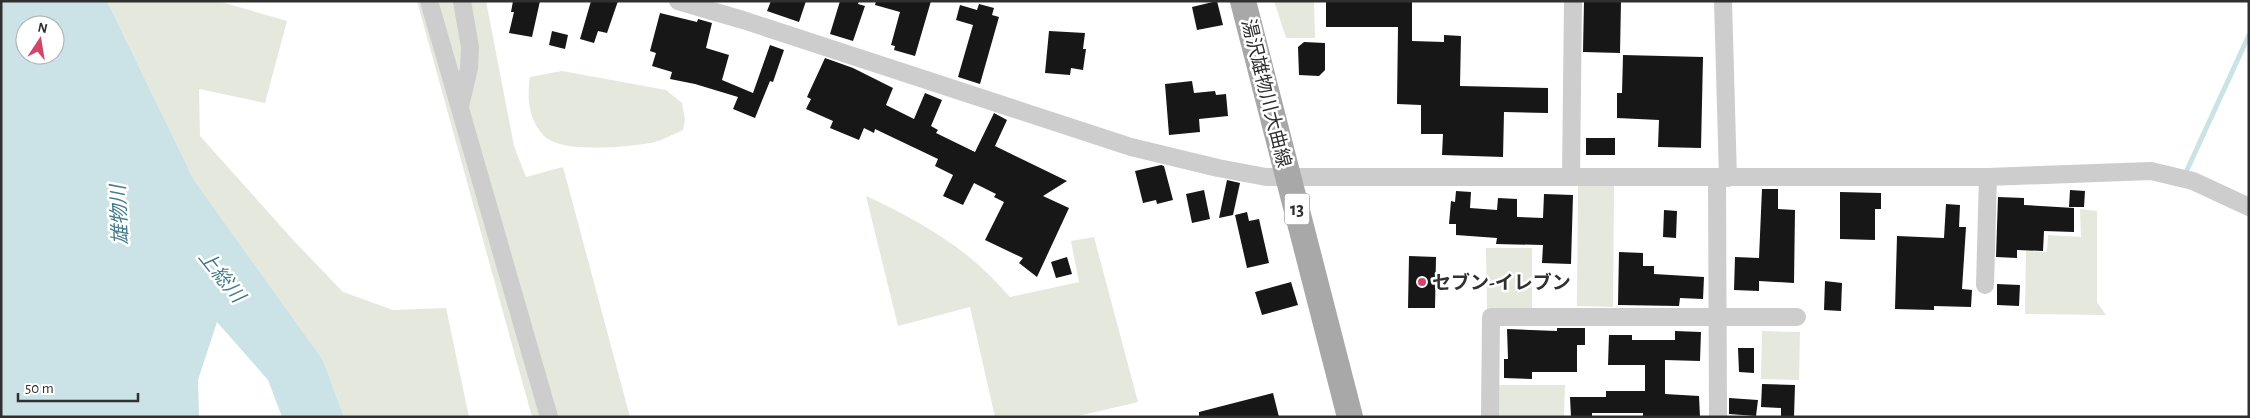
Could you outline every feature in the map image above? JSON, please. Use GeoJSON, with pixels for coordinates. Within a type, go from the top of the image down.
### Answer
{"type":"FeatureCollection","features":[{"type":"Feature","properties":{"kind":"main road","name":"湯沢雄物川大曲線"},"geometry":{"type":"LineString","coordinates":[[1243,1],[1350,417]]}},
{"type":"Feature","properties":{"kind":"street"},"geometry":{"type":"LineString","coordinates":[[429,1],[549,417]]}},
{"type":"Feature","properties":{"kind":"street"},"geometry":{"type":"LineString","coordinates":[[459,107],[469,68],[470,47],[462,1]]}},
{"type":"Feature","properties":{"kind":"street"},"geometry":{"type":"LineString","coordinates":[[678,1],[743,20],[1131,146],[1218,168],[1266,177],[1722,178],[1988,176],[2151,171],[2193,181],[2249,208]]}},
{"type":"Feature","properties":{"kind":"street"},"geometry":{"type":"LineString","coordinates":[[1571,177],[1573,1]]}},
{"type":"Feature","properties":{"kind":"street"},"geometry":{"type":"LineString","coordinates":[[1718,417],[1723,1]]}},
{"type":"Feature","properties":{"kind":"street"},"geometry":{"type":"LineString","coordinates":[[1985,285],[1988,176]]}},
{"type":"Feature","properties":{"kind":"street"},"geometry":{"type":"LineString","coordinates":[[1490,417],[1491,317],[1796,317]]}},
{"type":"Feature","properties":{"kind":"shaded area"},"geometry":{"type":"Polygon","coordinates":[[[107,1],[218,1],[287,21],[265,103],[199,89],[200,136],[294,241],[343,292],[393,310],[446,308],[469,417],[344,417],[323,360],[194,180],[107,1]]]}},
{"type":"Feature","properties":{"kind":"shaded area"},"geometry":{"type":"Polygon","coordinates":[[[417,1],[486,1],[514,146],[526,177],[563,167],[630,417],[532,417],[417,1]]]}},
{"type":"Feature","properties":{"kind":"shaded area"},"geometry":{"type":"Polygon","coordinates":[[[1274,1],[1314,1],[1315,38],[1286,38],[1274,1]]]}},
{"type":"Feature","properties":{"kind":"shaded area"},"geometry":{"type":"Polygon","coordinates":[[[562,71],[666,90],[682,103],[685,120],[683,130],[655,142],[640,145],[594,148],[564,145],[551,141],[543,135],[534,122],[529,100],[530,77],[562,71]]]}},
{"type":"Feature","properties":{"kind":"shaded area"},"geometry":{"type":"Polygon","coordinates":[[[1578,186],[1614,186],[1613,307],[1577,306],[1578,186]]]}},
{"type":"Feature","properties":{"kind":"shaded area"},"geometry":{"type":"Polygon","coordinates":[[[866,196],[898,211],[945,239],[973,260],[1010,297],[1079,282],[1071,241],[1094,237],[1138,402],[1074,417],[995,417],[970,307],[898,326],[866,196]]]}},
{"type":"Feature","properties":{"kind":"shaded area"},"geometry":{"type":"Polygon","coordinates":[[[2080,209],[2097,211],[2097,302],[2106,315],[2025,314],[2026,251],[2047,252],[2048,235],[2081,237],[2080,209]]]}},
{"type":"Feature","properties":{"kind":"shaded area"},"geometry":{"type":"Polygon","coordinates":[[[1486,248],[1532,248],[1532,309],[1487,310],[1486,248]]]}},
{"type":"Feature","properties":{"kind":"shaded area"},"geometry":{"type":"Polygon","coordinates":[[[1762,331],[1800,332],[1799,380],[1761,379],[1762,331]]]}},
{"type":"Feature","properties":{"kind":"shaded area"},"geometry":{"type":"Polygon","coordinates":[[[1498,385],[1565,385],[1564,417],[1498,417],[1498,385]]]}},
{"type":"Feature","properties":{"kind":"water"},"geometry":{"type":"Polygon","coordinates":[[[1,1],[107,1],[194,180],[323,360],[344,417],[282,417],[268,380],[217,322],[198,380],[199,417],[1,417],[1,1]]]}},
{"type":"Feature","properties":{"kind":"building"},"geometry":{"type":"Polygon","coordinates":[[[513,1],[540,1],[532,37],[509,33],[514,12],[511,12],[513,1]]]}},
{"type":"Feature","properties":{"kind":"building"},"geometry":{"type":"Polygon","coordinates":[[[591,1],[618,1],[607,33],[598,31],[594,43],[580,39],[591,1]]]}},
{"type":"Feature","properties":{"kind":"building"},"geometry":{"type":"Polygon","coordinates":[[[771,1],[806,1],[799,22],[767,11],[771,1]]]}},
{"type":"Feature","properties":{"kind":"building"},"geometry":{"type":"Polygon","coordinates":[[[840,1],[859,1],[858,4],[865,6],[853,41],[830,34],[840,1]]]}},
{"type":"Feature","properties":{"kind":"building"},"geometry":{"type":"Polygon","coordinates":[[[876,1],[931,1],[915,56],[894,50],[895,46],[891,45],[900,12],[875,5],[876,1]]]}},
{"type":"Feature","properties":{"kind":"building"},"geometry":{"type":"Polygon","coordinates":[[[1217,1],[1223,25],[1197,30],[1192,7],[1217,1]]]}},
{"type":"Feature","properties":{"kind":"building"},"geometry":{"type":"Polygon","coordinates":[[[1326,1],[1412,1],[1412,41],[1444,42],[1444,35],[1461,36],[1460,86],[1548,88],[1548,113],[1504,112],[1503,157],[1442,155],[1443,134],[1421,134],[1421,105],[1397,104],[1398,27],[1326,27],[1326,1]]]}},
{"type":"Feature","properties":{"kind":"building"},"geometry":{"type":"Polygon","coordinates":[[[1584,1],[1621,1],[1620,53],[1583,52],[1584,1]]]}},
{"type":"Feature","properties":{"kind":"building"},"geometry":{"type":"Polygon","coordinates":[[[979,4],[994,8],[992,15],[999,17],[980,84],[958,77],[973,25],[956,20],[960,5],[977,10],[979,4]]]}},
{"type":"Feature","properties":{"kind":"building"},"geometry":{"type":"Polygon","coordinates":[[[660,13],[697,22],[698,19],[712,23],[706,48],[729,55],[722,80],[753,93],[770,45],[784,50],[773,82],[770,81],[755,118],[733,109],[738,97],[695,84],[670,79],[672,72],[652,66],[656,53],[650,51],[660,13]]]}},
{"type":"Feature","properties":{"kind":"building"},"geometry":{"type":"Polygon","coordinates":[[[552,31],[568,35],[565,49],[549,45],[552,31]]]}},
{"type":"Feature","properties":{"kind":"building"},"geometry":{"type":"Polygon","coordinates":[[[1049,31],[1085,33],[1083,49],[1086,49],[1083,70],[1071,68],[1070,75],[1045,73],[1049,31]]]}},
{"type":"Feature","properties":{"kind":"building"},"geometry":{"type":"Polygon","coordinates":[[[1304,42],[1325,43],[1325,70],[1319,76],[1299,75],[1298,47],[1304,42]]]}},
{"type":"Feature","properties":{"kind":"building"},"geometry":{"type":"Polygon","coordinates":[[[1623,55],[1703,57],[1701,148],[1658,147],[1659,120],[1617,118],[1617,93],[1622,93],[1623,55]]]}},
{"type":"Feature","properties":{"kind":"building"},"geometry":{"type":"Polygon","coordinates":[[[825,58],[853,68],[893,88],[886,105],[914,119],[925,93],[942,100],[931,126],[938,130],[936,133],[975,152],[994,113],[1007,120],[995,146],[1067,181],[1043,196],[1069,208],[1037,277],[1019,263],[1023,258],[985,240],[1004,202],[994,197],[996,194],[974,183],[963,205],[943,196],[953,175],[935,166],[938,159],[875,129],[874,133],[864,128],[859,140],[830,128],[833,121],[806,109],[811,99],[807,97],[825,58]]]}},
{"type":"Feature","properties":{"kind":"building"},"geometry":{"type":"Polygon","coordinates":[[[1192,81],[1194,93],[1215,91],[1216,95],[1226,94],[1228,116],[1199,119],[1200,132],[1169,135],[1165,84],[1192,81]]]}},
{"type":"Feature","properties":{"kind":"building"},"geometry":{"type":"Polygon","coordinates":[[[1586,138],[1615,138],[1615,155],[1586,155],[1586,138]]]}},
{"type":"Feature","properties":{"kind":"building"},"geometry":{"type":"Polygon","coordinates":[[[1164,166],[1173,200],[1157,204],[1156,200],[1143,203],[1135,171],[1164,166]]]}},
{"type":"Feature","properties":{"kind":"building"},"geometry":{"type":"Polygon","coordinates":[[[1227,180],[1240,183],[1233,215],[1219,218],[1227,180]]]}},
{"type":"Feature","properties":{"kind":"building"},"geometry":{"type":"Polygon","coordinates":[[[1762,189],[1778,189],[1778,209],[1795,210],[1794,283],[1759,281],[1759,291],[1734,290],[1735,257],[1759,258],[1762,189]]]}},
{"type":"Feature","properties":{"kind":"building"},"geometry":{"type":"Polygon","coordinates":[[[1204,190],[1210,219],[1192,223],[1186,194],[1204,190]]]}},
{"type":"Feature","properties":{"kind":"building"},"geometry":{"type":"Polygon","coordinates":[[[2070,190],[2085,191],[2084,207],[2069,207],[2070,190]]]}},
{"type":"Feature","properties":{"kind":"building"},"geometry":{"type":"Polygon","coordinates":[[[1456,191],[1471,192],[1470,208],[1497,210],[1498,198],[1517,199],[1517,217],[1543,218],[1544,194],[1573,195],[1571,264],[1542,263],[1543,245],[1496,244],[1497,238],[1456,235],[1456,224],[1449,224],[1451,201],[1455,202],[1456,191]]]}},
{"type":"Feature","properties":{"kind":"building"},"geometry":{"type":"Polygon","coordinates":[[[1840,192],[1881,193],[1881,209],[1875,209],[1875,240],[1840,239],[1840,192]]]}},
{"type":"Feature","properties":{"kind":"building"},"geometry":{"type":"Polygon","coordinates":[[[1998,197],[2024,198],[2024,205],[2074,208],[2074,232],[2044,231],[2043,251],[2017,250],[2017,258],[1996,257],[1998,197]]]}},
{"type":"Feature","properties":{"kind":"building"},"geometry":{"type":"Polygon","coordinates":[[[1946,204],[1960,205],[1959,227],[1966,227],[1962,289],[1972,290],[1971,307],[1934,306],[1934,310],[1895,309],[1897,236],[1944,238],[1946,204]]]}},
{"type":"Feature","properties":{"kind":"building"},"geometry":{"type":"Polygon","coordinates":[[[1664,210],[1677,211],[1676,238],[1663,237],[1664,210]]]}},
{"type":"Feature","properties":{"kind":"building"},"geometry":{"type":"Polygon","coordinates":[[[1247,212],[1249,221],[1259,219],[1269,263],[1247,268],[1235,215],[1247,212]]]}},
{"type":"Feature","properties":{"kind":"building"},"geometry":{"type":"Polygon","coordinates":[[[1619,252],[1643,253],[1643,266],[1654,266],[1654,274],[1704,277],[1703,299],[1680,298],[1679,306],[1618,305],[1619,252]]]}},
{"type":"Feature","properties":{"kind":"building","name":"セブン-イレブン"},"geometry":{"type":"Polygon","coordinates":[[[1409,256],[1436,257],[1435,308],[1408,308],[1409,256]]]}},
{"type":"Feature","properties":{"kind":"building"},"geometry":{"type":"Polygon","coordinates":[[[1067,257],[1072,274],[1056,278],[1051,262],[1067,257]]]}},
{"type":"Feature","properties":{"kind":"building"},"geometry":{"type":"Polygon","coordinates":[[[1825,281],[1842,283],[1841,311],[1824,310],[1825,281]]]}},
{"type":"Feature","properties":{"kind":"building"},"geometry":{"type":"Polygon","coordinates":[[[1291,282],[1298,305],[1262,315],[1255,292],[1291,282]]]}},
{"type":"Feature","properties":{"kind":"building"},"geometry":{"type":"Polygon","coordinates":[[[1997,284],[2020,285],[2019,306],[1997,305],[1997,284]]]}},
{"type":"Feature","properties":{"kind":"building"},"geometry":{"type":"Polygon","coordinates":[[[1557,328],[1585,328],[1585,345],[1577,345],[1577,372],[1532,372],[1532,379],[1504,378],[1504,359],[1508,359],[1507,329],[1557,331],[1557,328]]]}},
{"type":"Feature","properties":{"kind":"building"},"geometry":{"type":"Polygon","coordinates":[[[1675,331],[1701,332],[1700,361],[1665,360],[1665,394],[1699,396],[1700,417],[1643,417],[1643,413],[1592,413],[1592,417],[1571,417],[1570,397],[1606,397],[1606,391],[1645,391],[1645,365],[1608,365],[1609,335],[1632,335],[1632,340],[1675,340],[1675,331]]]}},
{"type":"Feature","properties":{"kind":"building"},"geometry":{"type":"Polygon","coordinates":[[[1738,348],[1754,348],[1754,373],[1739,372],[1738,348]]]}},
{"type":"Feature","properties":{"kind":"building"},"geometry":{"type":"Polygon","coordinates":[[[1762,384],[1795,385],[1794,417],[1781,417],[1781,408],[1761,407],[1762,384]]]}},
{"type":"Feature","properties":{"kind":"building"},"geometry":{"type":"Polygon","coordinates":[[[1273,393],[1279,417],[1199,417],[1199,412],[1273,393]]]}},
{"type":"Feature","properties":{"kind":"building"},"geometry":{"type":"Polygon","coordinates":[[[1729,398],[1758,400],[1756,416],[1729,414],[1729,398]]]}},
{"type":"Feature","properties":{"kind":"waterway"},"geometry":{"type":"LineString","coordinates":[[2187,170],[2249,35]]}},
{"type":"Feature","properties":{"kind":"place","name":"セブン-イレブン"},"geometry":{"type":"Point","coordinates":[1422,282]}},
{"type":"Feature","properties":{"kind":"water label","name":"雄物川"},"geometry":{"type":"Point","coordinates":[119,215]}},
{"type":"Feature","properties":{"kind":"water label","name":"上総川"},"geometry":{"type":"Point","coordinates":[222,276]}}]}
